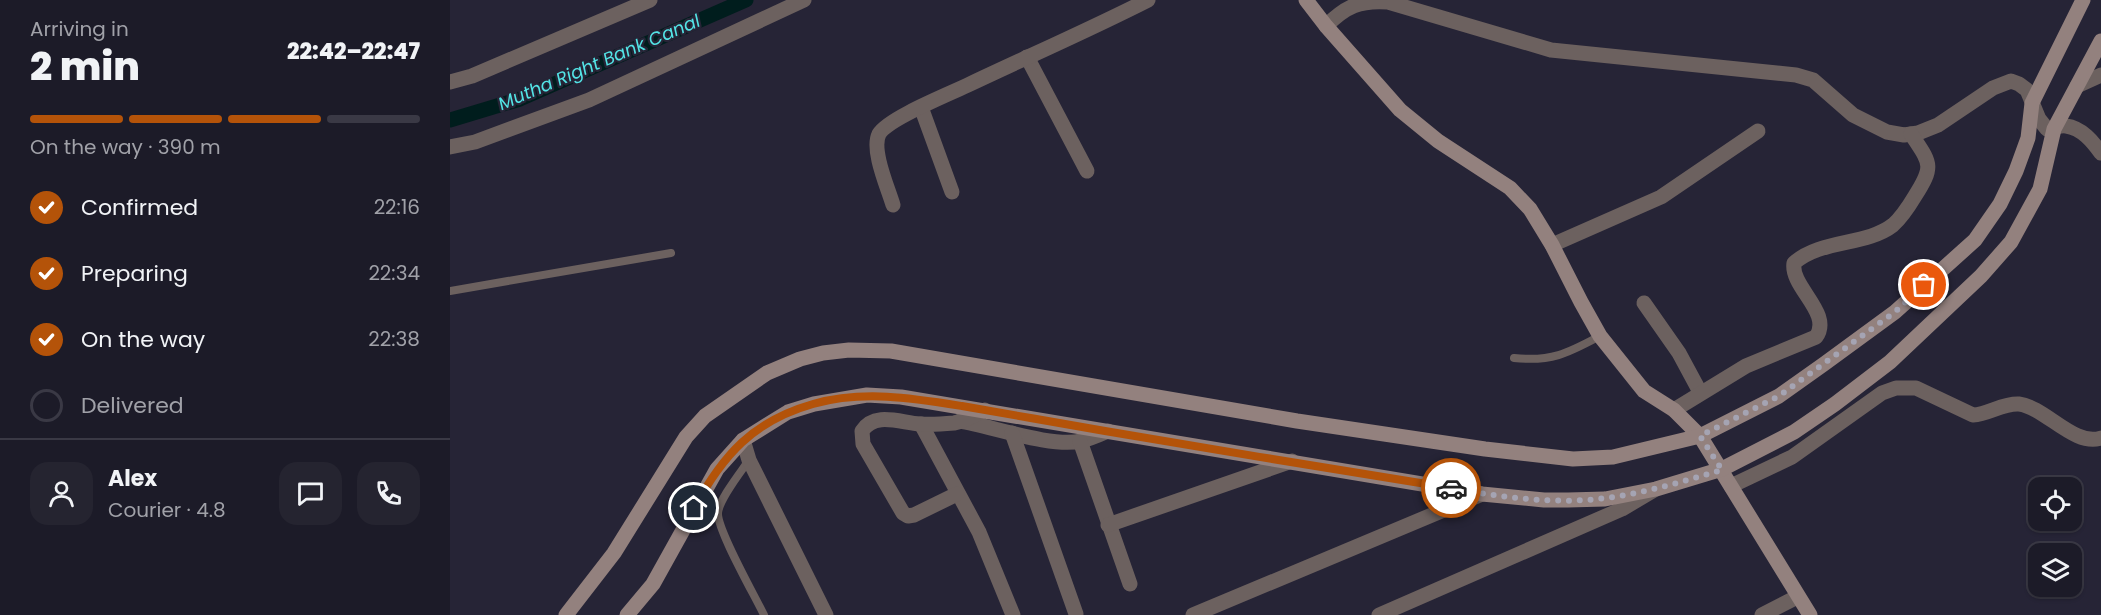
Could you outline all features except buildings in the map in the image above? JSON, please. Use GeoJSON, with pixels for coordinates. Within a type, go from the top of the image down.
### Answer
{"type":"FeatureCollection","features":[{"type":"Feature","properties":{"kind":"street"},"geometry":{"type":"LineString","coordinates":[[450,82],[472,76],[650,0]]}},
{"type":"Feature","properties":{"kind":"street"},"geometry":{"type":"LineString","coordinates":[[450,147],[475,142],[589,100],[804,0]]}},
{"type":"Feature","properties":{"kind":"street"},"geometry":{"type":"LineString","coordinates":[[893,205],[878,156],[877,143],[879,134],[887,126],[921,107],[1148,0]]}},
{"type":"Feature","properties":{"kind":"street"},"geometry":{"type":"LineString","coordinates":[[1306,0],[1326,27],[1400,110],[1438,141],[1510,188],[1530,209],[1552,245],[1600,336],[1644,391],[1674,410],[1702,438],[1810,615]]}},
{"type":"Feature","properties":{"kind":"street"},"geometry":{"type":"LineString","coordinates":[[1326,27],[1340,12],[1371,0],[1402,5],[1551,50],[1796,75],[1813,80],[1853,115],[1887,132],[1911,134],[1938,125],[1993,88],[2011,81],[2023,87],[2042,125],[2047,129],[2064,126],[2084,134],[2101,153]]}},
{"type":"Feature","properties":{"kind":"street"},"geometry":{"type":"LineString","coordinates":[[566,615],[614,553],[686,437],[705,416],[768,373],[800,359],[823,353],[849,350],[891,351],[1297,421],[1485,449],[1573,459],[1612,457],[1702,438],[1779,396],[1824,364],[1895,312],[1975,240],[2000,204],[2016,171],[2028,138],[2032,102],[2083,0]]}},
{"type":"Feature","properties":{"kind":"street"},"geometry":{"type":"LineString","coordinates":[[627,615],[653,584],[717,469],[743,440],[788,412],[814,404],[867,395],[902,397],[985,410],[1482,494],[1544,500],[1605,499],[1656,489],[1720,466],[1794,432],[1835,404],[1890,362],[1981,276],[2011,242],[2040,189],[2054,129],[2101,41]]}},
{"type":"Feature","properties":{"kind":"street"},"geometry":{"type":"LineString","coordinates":[[1027,57],[1086,171]]}},
{"type":"Feature","properties":{"kind":"street"},"geometry":{"type":"LineString","coordinates":[[2077,87],[2101,75]]}},
{"type":"Feature","properties":{"kind":"street"},"geometry":{"type":"LineString","coordinates":[[921,107],[952,192]]}},
{"type":"Feature","properties":{"kind":"street"},"geometry":{"type":"LineString","coordinates":[[1552,245],[1661,197],[1758,131]]}},
{"type":"Feature","properties":{"kind":"street"},"geometry":{"type":"LineString","coordinates":[[1674,410],[1700,392],[1746,366],[1816,337],[1820,330],[1818,317],[1808,295],[1793,273],[1794,263],[1828,246],[1884,231],[1900,219],[1928,171],[1927,158],[1911,134]]}},
{"type":"Feature","properties":{"kind":"street"},"geometry":{"type":"LineString","coordinates":[[1644,303],[1679,353],[1700,392]]}},
{"type":"Feature","properties":{"kind":"street"},"geometry":{"type":"LineString","coordinates":[[1731,486],[1792,457],[1882,393],[1896,388],[1916,388],[1973,415],[1982,415],[2009,405],[2021,404],[2087,439],[2101,438]]}},
{"type":"Feature","properties":{"kind":"street"},"geometry":{"type":"LineString","coordinates":[[960,421],[985,410]]}},
{"type":"Feature","properties":{"kind":"street"},"geometry":{"type":"LineString","coordinates":[[957,494],[908,516],[899,508],[863,444],[862,431],[872,422],[887,419],[921,424],[960,421],[1012,434],[1063,442],[1080,441],[1108,431]]}},
{"type":"Feature","properties":{"kind":"street"},"geometry":{"type":"LineString","coordinates":[[921,424],[979,532],[1012,615]]}},
{"type":"Feature","properties":{"kind":"street"},"geometry":{"type":"LineString","coordinates":[[1012,434],[1076,614]]}},
{"type":"Feature","properties":{"kind":"street"},"geometry":{"type":"LineString","coordinates":[[743,440],[749,460],[826,615]]}},
{"type":"Feature","properties":{"kind":"street"},"geometry":{"type":"LineString","coordinates":[[1080,441],[1130,584]]}},
{"type":"Feature","properties":{"kind":"street"},"geometry":{"type":"LineString","coordinates":[[1108,525],[1292,461]]}},
{"type":"Feature","properties":{"kind":"street"},"geometry":{"type":"LineString","coordinates":[[1379,615],[1622,509],[1656,489]]}},
{"type":"Feature","properties":{"kind":"street"},"geometry":{"type":"LineString","coordinates":[[1193,615],[1482,494]]}},
{"type":"Feature","properties":{"kind":"street"},"geometry":{"type":"LineString","coordinates":[[1762,615],[1797,597]]}},
{"type":"Feature","properties":{"kind":"lane"},"geometry":{"type":"LineString","coordinates":[[450,291],[671,253]]}},
{"type":"Feature","properties":{"kind":"lane"},"geometry":{"type":"LineString","coordinates":[[1514,358],[1536,360],[1552,358],[1600,336]]}},
{"type":"Feature","properties":{"kind":"lane"},"geometry":{"type":"LineString","coordinates":[[749,460],[718,512],[727,541],[764,615]]}},
{"type":"Feature","properties":{"kind":"waterway","name":"Mutha Right Bank Canal"},"geometry":{"type":"LineString","coordinates":[[450,120],[520,99],[746,0]]}},
{"type":"Feature","properties":{"kind":"way so far"},"geometry":{"type":"LineString","coordinates":[[1451,488],[1482,494],[1544,500],[1605,499],[1656,489],[1722,470],[1700,436],[1779,396],[1895,312],[1924,285]]}},
{"type":"Feature","properties":{"kind":"route"},"geometry":{"type":"LineString","coordinates":[[694,508],[717,469],[743,440],[788,412],[835,399],[867,395],[902,397],[985,410],[1451,488]]}}]}
